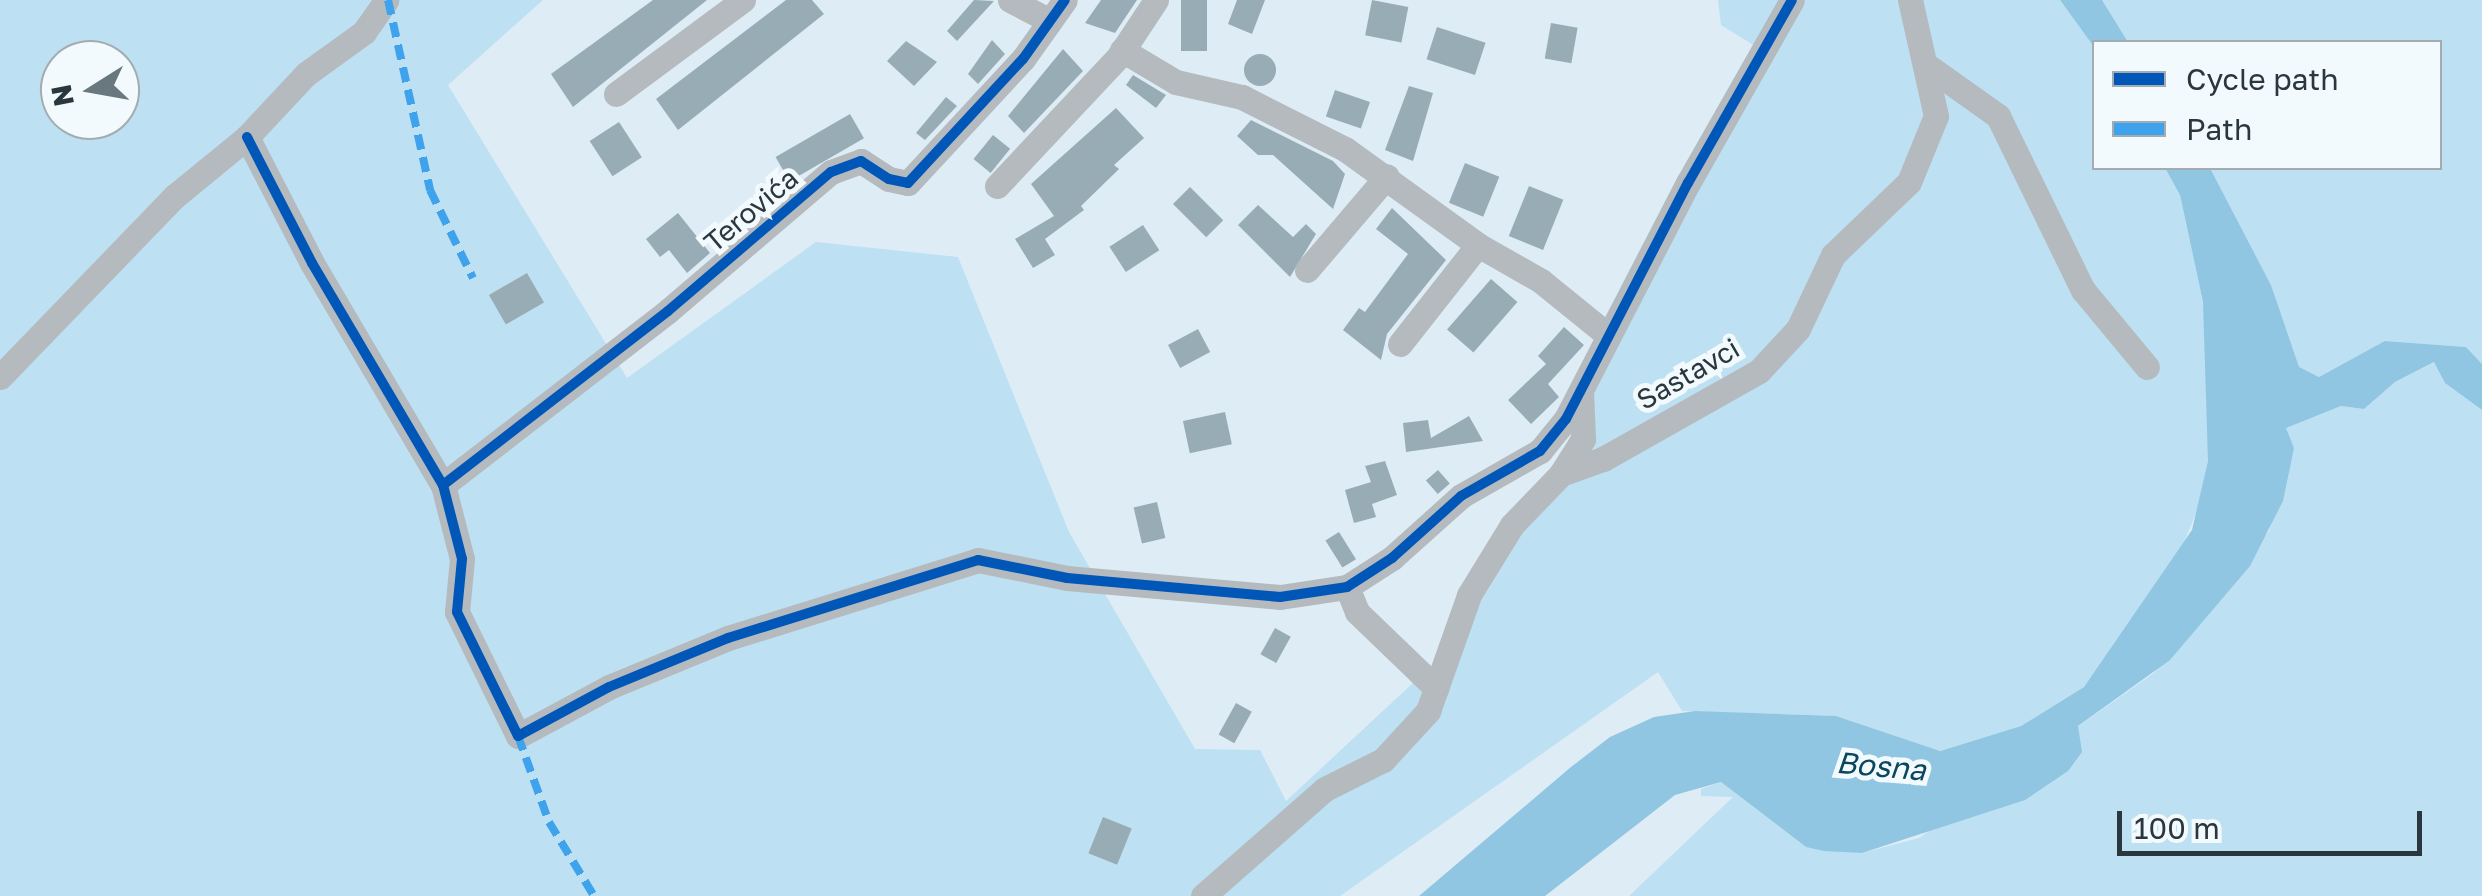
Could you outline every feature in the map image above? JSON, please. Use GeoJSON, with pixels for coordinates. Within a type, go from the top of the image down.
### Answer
{"type":"FeatureCollection","features":[{"type":"Feature","properties":{"kind":"street"},"geometry":{"type":"LineString","coordinates":[[0,377],[176,196],[247,137],[306,74],[364,32],[386,0]]}},
{"type":"Feature","properties":{"kind":"street"},"geometry":{"type":"LineString","coordinates":[[616,94],[743,0]]}},
{"type":"Feature","properties":{"kind":"street"},"geometry":{"type":"LineString","coordinates":[[1010,0],[1050,22]]}},
{"type":"Feature","properties":{"kind":"street","name":"Terovića"},"geometry":{"type":"LineString","coordinates":[[442,486],[668,311],[831,172],[861,160],[889,179],[908,182],[1050,22],[1065,0]]}},
{"type":"Feature","properties":{"kind":"street"},"geometry":{"type":"LineString","coordinates":[[998,186],[1122,50],[1156,0]]}},
{"type":"Feature","properties":{"kind":"street"},"geometry":{"type":"LineString","coordinates":[[247,137],[312,263],[442,486],[462,559],[457,612],[518,736],[609,687],[728,638],[978,560],[1067,578],[1280,596],[1347,587],[1392,558],[1462,496],[1540,450],[1580,392],[1792,0]]}},
{"type":"Feature","properties":{"kind":"street","name":"Sastavci"},"geometry":{"type":"LineString","coordinates":[[1561,474],[1603,459],[1759,371],[1798,329],[1833,254],[1909,182],[1936,116],[1929,67],[1910,0]]}},
{"type":"Feature","properties":{"kind":"street"},"geometry":{"type":"LineString","coordinates":[[1122,50],[1186,86],[1261,105],[1386,176],[1478,245],[1541,280],[1609,336]]}},
{"type":"Feature","properties":{"kind":"street"},"geometry":{"type":"LineString","coordinates":[[1929,67],[1998,116],[2083,290],[2147,367]]}},
{"type":"Feature","properties":{"kind":"street"},"geometry":{"type":"LineString","coordinates":[[1307,270],[1386,176]]}},
{"type":"Feature","properties":{"kind":"street"},"geometry":{"type":"LineString","coordinates":[[1400,344],[1478,245]]}},
{"type":"Feature","properties":{"kind":"street"},"geometry":{"type":"LineString","coordinates":[[1203,896],[1325,789],[1383,760],[1428,710],[1469,595],[1512,525],[1561,474],[1583,439],[1580,392]]}},
{"type":"Feature","properties":{"kind":"street"},"geometry":{"type":"LineString","coordinates":[[1347,587],[1357,612],[1436,688]]}},
{"type":"Feature","properties":{"kind":"shaded area"},"geometry":{"type":"Polygon","coordinates":[[[0,0],[543,0],[448,85],[627,378],[816,242],[958,257],[1069,532],[1195,749],[1260,750],[1286,801],[1455,644],[1531,519],[1755,46],[1721,25],[1718,0],[2060,0],[2092,44],[2092,170],[2166,170],[2180,195],[2203,302],[2208,362],[2208,461],[2199,506],[2180,552],[2084,687],[2021,726],[1939,751],[1836,716],[1682,711],[1658,672],[1340,896],[0,896],[0,0]]]}},
{"type":"Feature","properties":{"kind":"shaded area"},"geometry":{"type":"Polygon","coordinates":[[[2102,0],[2482,0],[2482,364],[2466,347],[2386,341],[2319,377],[2298,367],[2271,285],[2211,170],[2442,170],[2442,40],[2127,40],[2102,0]]]}},
{"type":"Feature","properties":{"kind":"shaded area"},"geometry":{"type":"Polygon","coordinates":[[[2435,362],[2445,383],[2482,410],[2482,896],[1629,896],[1733,797],[1701,796],[1701,789],[1721,782],[1806,847],[1862,853],[1919,838],[2154,673],[2269,531],[2294,448],[2285,428],[2341,406],[2364,409],[2395,382],[2435,362]]]}},
{"type":"Feature","properties":{"kind":"water"},"geometry":{"type":"Polygon","coordinates":[[[2060,0],[2102,0],[2127,40],[2092,40],[2092,44],[2060,0]]]}},
{"type":"Feature","properties":{"kind":"water","name":"Bosna"},"geometry":{"type":"Polygon","coordinates":[[[2166,170],[2211,170],[2271,285],[2299,367],[2319,377],[2385,341],[2466,347],[2482,364],[2482,410],[2445,383],[2434,362],[2395,382],[2364,409],[2341,406],[2286,428],[2294,448],[2283,501],[2250,566],[2170,660],[2078,726],[2082,752],[2068,771],[2025,800],[1862,853],[1824,851],[1806,847],[1721,782],[1675,795],[1545,896],[1419,896],[1610,737],[1654,717],[1695,711],[1836,716],[1940,751],[2021,726],[2084,687],[2192,530],[2208,461],[2203,302],[2180,195],[2166,170]]]}},
{"type":"Feature","properties":{"kind":"building"},"geometry":{"type":"Polygon","coordinates":[[[653,0],[707,0],[573,107],[551,74],[653,0]]]}},
{"type":"Feature","properties":{"kind":"building"},"geometry":{"type":"Polygon","coordinates":[[[786,0],[812,0],[824,14],[678,130],[656,99],[786,0]]]}},
{"type":"Feature","properties":{"kind":"building"},"geometry":{"type":"Polygon","coordinates":[[[974,0],[994,1],[957,41],[947,31],[974,0]]]}},
{"type":"Feature","properties":{"kind":"building"},"geometry":{"type":"Polygon","coordinates":[[[1101,0],[1137,0],[1115,33],[1085,23],[1101,0]]]}},
{"type":"Feature","properties":{"kind":"building"},"geometry":{"type":"Polygon","coordinates":[[[1181,0],[1207,0],[1207,51],[1181,51],[1181,0]]]}},
{"type":"Feature","properties":{"kind":"building"},"geometry":{"type":"Polygon","coordinates":[[[1237,0],[1265,0],[1252,34],[1228,24],[1237,0]]]}},
{"type":"Feature","properties":{"kind":"building"},"geometry":{"type":"Polygon","coordinates":[[[1372,0],[1408,7],[1401,42],[1365,35],[1372,0]]]}},
{"type":"Feature","properties":{"kind":"building"},"geometry":{"type":"Polygon","coordinates":[[[1551,23],[1578,28],[1571,63],[1545,58],[1551,23]]]}},
{"type":"Feature","properties":{"kind":"building"},"geometry":{"type":"Polygon","coordinates":[[[1437,27],[1486,43],[1475,75],[1426,59],[1437,27]]]}},
{"type":"Feature","properties":{"kind":"building"},"geometry":{"type":"Polygon","coordinates":[[[992,40],[1005,54],[978,84],[968,74],[992,40]]]}},
{"type":"Feature","properties":{"kind":"building"},"geometry":{"type":"Polygon","coordinates":[[[906,41],[937,62],[914,86],[887,61],[906,41]]]}},
{"type":"Feature","properties":{"kind":"building"},"geometry":{"type":"Polygon","coordinates":[[[1063,49],[1083,71],[1024,133],[1008,116],[1063,49]]]}},
{"type":"Feature","properties":{"kind":"building"},"geometry":{"type":"Polygon","coordinates":[[[1260,54],[1272,58],[1276,70],[1272,82],[1260,86],[1248,82],[1244,70],[1248,58],[1260,54]]]}},
{"type":"Feature","properties":{"kind":"building"},"geometry":{"type":"Polygon","coordinates":[[[1133,75],[1166,95],[1156,108],[1126,85],[1133,75]]]}},
{"type":"Feature","properties":{"kind":"building"},"geometry":{"type":"Polygon","coordinates":[[[1409,86],[1433,93],[1413,161],[1385,150],[1409,86]]]}},
{"type":"Feature","properties":{"kind":"building"},"geometry":{"type":"Polygon","coordinates":[[[1335,90],[1370,102],[1361,129],[1326,116],[1335,90]]]}},
{"type":"Feature","properties":{"kind":"building"},"geometry":{"type":"Polygon","coordinates":[[[946,97],[957,106],[925,140],[916,133],[946,97]]]}},
{"type":"Feature","properties":{"kind":"building"},"geometry":{"type":"Polygon","coordinates":[[[1116,108],[1144,138],[1114,165],[1119,169],[1081,206],[1084,210],[1045,239],[1055,255],[1033,268],[1015,239],[1054,216],[1031,184],[1116,108]]]}},
{"type":"Feature","properties":{"kind":"building"},"geometry":{"type":"Polygon","coordinates":[[[850,114],[864,138],[790,181],[776,157],[850,114]]]}},
{"type":"Feature","properties":{"kind":"building"},"geometry":{"type":"Polygon","coordinates":[[[1251,120],[1333,161],[1345,174],[1333,209],[1273,155],[1258,155],[1237,136],[1251,120]]]}},
{"type":"Feature","properties":{"kind":"building"},"geometry":{"type":"Polygon","coordinates":[[[619,122],[642,157],[613,176],[590,141],[619,122]]]}},
{"type":"Feature","properties":{"kind":"building"},"geometry":{"type":"Polygon","coordinates":[[[993,135],[1010,149],[991,173],[973,159],[993,135]]]}},
{"type":"Feature","properties":{"kind":"building"},"geometry":{"type":"Polygon","coordinates":[[[1465,163],[1499,177],[1483,217],[1449,203],[1465,163]]]}},
{"type":"Feature","properties":{"kind":"building"},"geometry":{"type":"Polygon","coordinates":[[[1529,186],[1563,200],[1543,250],[1509,236],[1529,186]]]}},
{"type":"Feature","properties":{"kind":"building"},"geometry":{"type":"Polygon","coordinates":[[[1190,187],[1223,220],[1206,237],[1173,204],[1190,187]]]}},
{"type":"Feature","properties":{"kind":"building"},"geometry":{"type":"Polygon","coordinates":[[[1258,205],[1293,237],[1306,224],[1316,234],[1290,277],[1238,225],[1258,205]]]}},
{"type":"Feature","properties":{"kind":"building"},"geometry":{"type":"Polygon","coordinates":[[[1392,208],[1446,260],[1387,334],[1381,360],[1343,330],[1359,308],[1365,312],[1408,254],[1376,229],[1392,208]]]}},
{"type":"Feature","properties":{"kind":"building"},"geometry":{"type":"Polygon","coordinates":[[[678,213],[710,253],[687,273],[669,250],[660,257],[646,239],[678,213]]]}},
{"type":"Feature","properties":{"kind":"building"},"geometry":{"type":"Polygon","coordinates":[[[1143,225],[1159,250],[1126,272],[1109,247],[1143,225]]]}},
{"type":"Feature","properties":{"kind":"building"},"geometry":{"type":"Polygon","coordinates":[[[527,273],[544,302],[506,324],[489,295],[527,273]]]}},
{"type":"Feature","properties":{"kind":"building"},"geometry":{"type":"Polygon","coordinates":[[[1491,279],[1517,302],[1473,353],[1447,330],[1491,279]]]}},
{"type":"Feature","properties":{"kind":"building"},"geometry":{"type":"Polygon","coordinates":[[[1564,327],[1584,345],[1548,384],[1559,397],[1531,424],[1508,400],[1546,364],[1538,356],[1564,327]]]}},
{"type":"Feature","properties":{"kind":"building"},"geometry":{"type":"Polygon","coordinates":[[[1198,329],[1210,352],[1180,368],[1168,345],[1198,329]]]}},
{"type":"Feature","properties":{"kind":"building"},"geometry":{"type":"Polygon","coordinates":[[[1225,412],[1232,444],[1190,453],[1183,421],[1225,412]]]}},
{"type":"Feature","properties":{"kind":"building"},"geometry":{"type":"Polygon","coordinates":[[[1469,416],[1483,441],[1406,452],[1403,423],[1428,420],[1431,438],[1469,416]]]}},
{"type":"Feature","properties":{"kind":"building"},"geometry":{"type":"Polygon","coordinates":[[[1385,461],[1397,495],[1372,504],[1376,517],[1354,523],[1345,490],[1371,482],[1365,466],[1385,461]]]}},
{"type":"Feature","properties":{"kind":"building"},"geometry":{"type":"Polygon","coordinates":[[[1438,470],[1450,484],[1438,494],[1426,480],[1438,470]]]}},
{"type":"Feature","properties":{"kind":"building"},"geometry":{"type":"Polygon","coordinates":[[[1157,502],[1165,538],[1142,543],[1134,507],[1157,502]]]}},
{"type":"Feature","properties":{"kind":"building"},"geometry":{"type":"Polygon","coordinates":[[[1339,532],[1356,559],[1342,568],[1325,540],[1339,532]]]}},
{"type":"Feature","properties":{"kind":"building"},"geometry":{"type":"Polygon","coordinates":[[[1275,628],[1291,637],[1276,663],[1260,654],[1275,628]]]}},
{"type":"Feature","properties":{"kind":"building"},"geometry":{"type":"Polygon","coordinates":[[[1236,703],[1252,712],[1234,743],[1219,734],[1236,703]]]}},
{"type":"Feature","properties":{"kind":"building"},"geometry":{"type":"Polygon","coordinates":[[[1103,817],[1132,829],[1117,865],[1088,853],[1103,817]]]}},
{"type":"Feature","properties":{"kind":"marked path"},"geometry":{"type":"LineString","coordinates":[[388,0],[430,190],[473,278]]}},
{"type":"Feature","properties":{"kind":"marked path"},"geometry":{"type":"LineString","coordinates":[[518,736],[549,822],[594,896]]}},
{"type":"Feature","properties":{"kind":"cycle path"},"geometry":{"type":"LineString","coordinates":[[443,485],[668,311],[831,172],[861,161],[889,179],[908,183],[1023,59],[1065,0]]}},
{"type":"Feature","properties":{"kind":"cycle path"},"geometry":{"type":"LineString","coordinates":[[247,137],[312,263],[443,485],[462,559],[457,612],[518,736],[609,687],[728,638],[978,560],[1067,578],[1280,597],[1347,587],[1392,558],[1461,496],[1540,451],[1566,419],[1688,183],[1792,0]]}}]}
